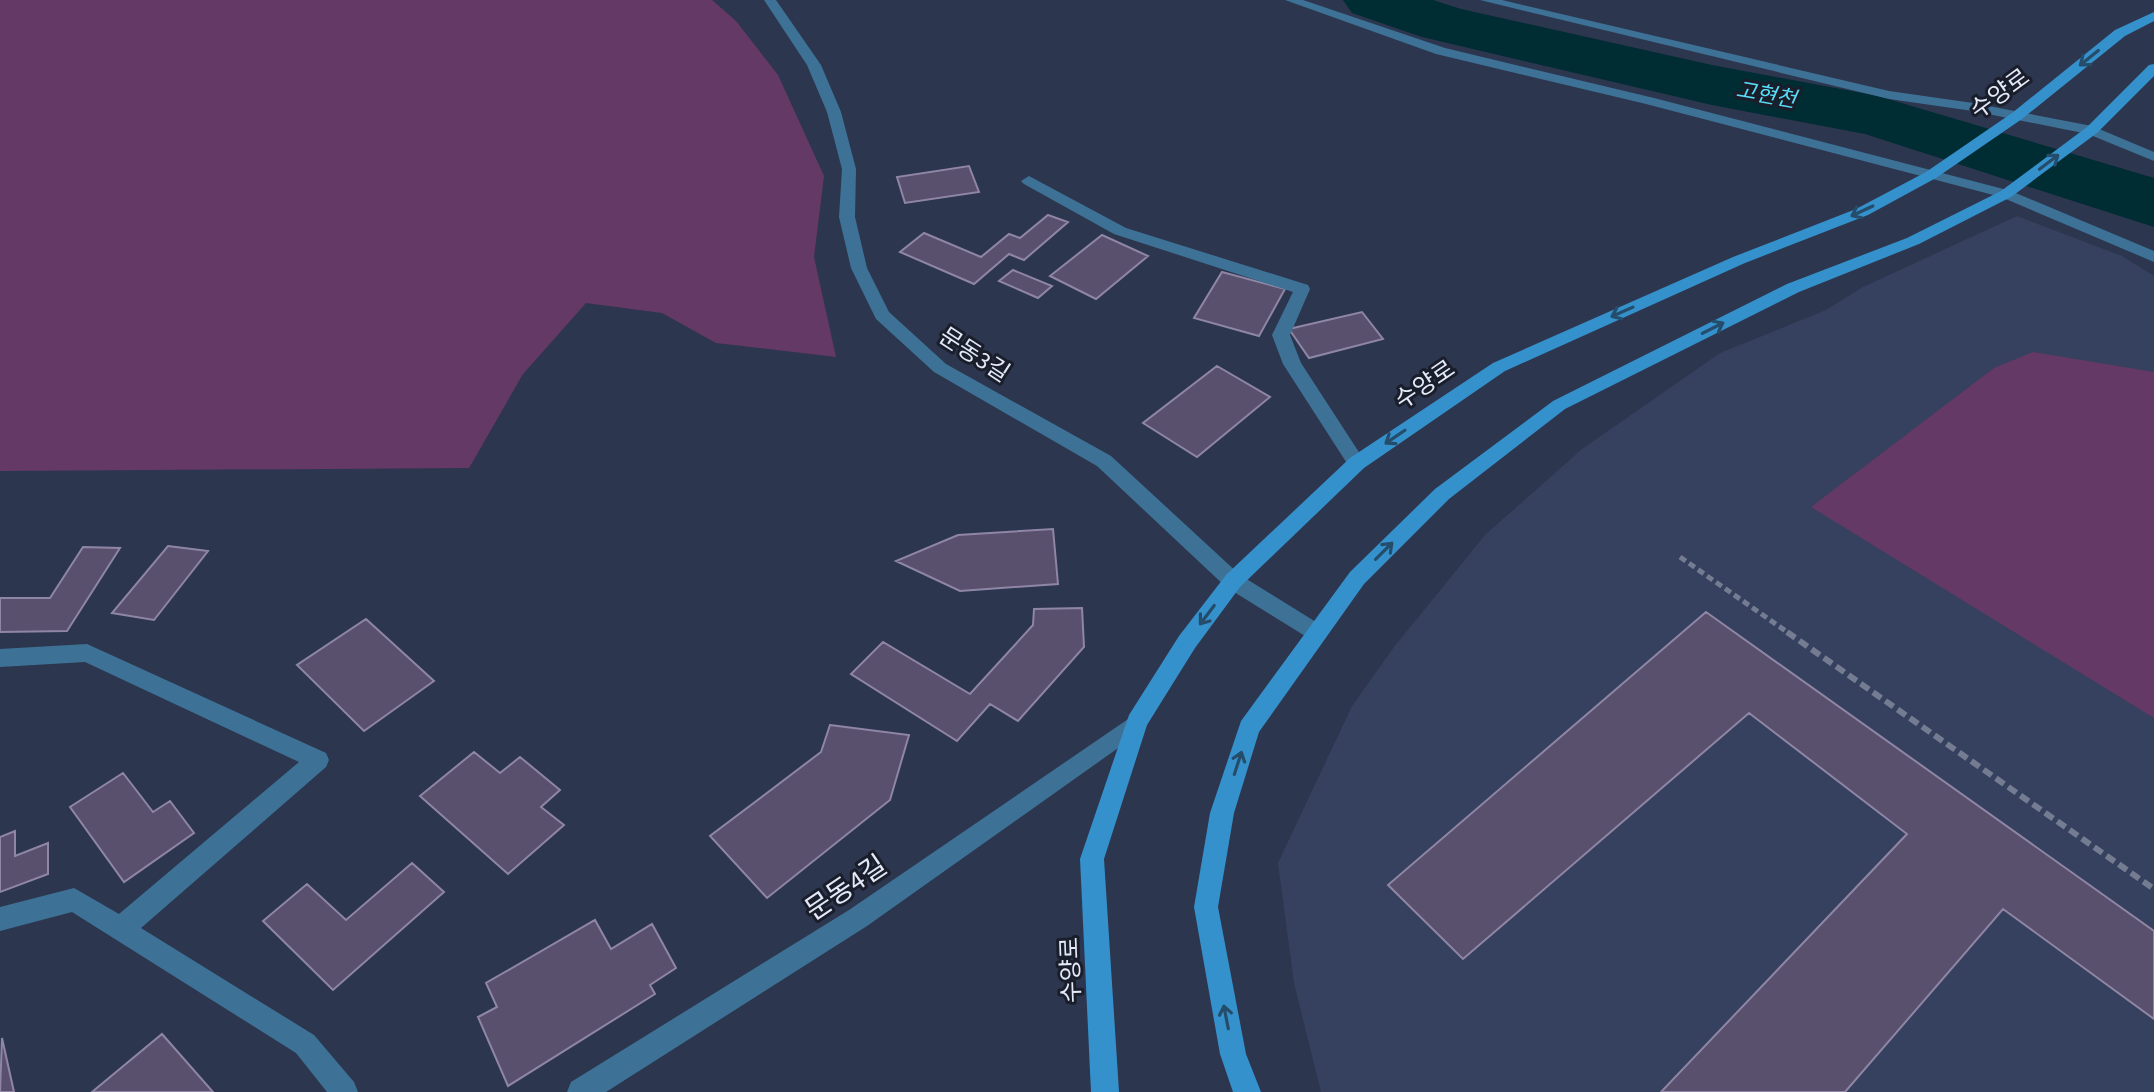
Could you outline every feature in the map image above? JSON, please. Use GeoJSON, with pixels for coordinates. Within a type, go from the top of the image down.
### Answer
{"type":"FeatureCollection","features":[{"type":"Feature","properties":{"kind":"street","name":"문동3길"},"geometry":{"type":"LineString","coordinates":[[770,0],[814,65],[834,112],[849,169],[847,217],[859,268],[882,315],[940,368],[1104,461],[1233,581],[1317,633]]}},
{"type":"Feature","properties":{"kind":"street"},"geometry":{"type":"LineString","coordinates":[[1291,0],[1441,51],[2006,194],[2154,257]]}},
{"type":"Feature","properties":{"kind":"street"},"geometry":{"type":"LineString","coordinates":[[1486,0],[1561,13],[1889,95],[2092,130],[2154,157]]}},
{"type":"Feature","properties":{"kind":"street","name":"수양로"},"geometry":{"type":"LineString","coordinates":[[1105,1092],[1092,859],[1137,722],[1187,642],[1233,581],[1357,463],[1499,367],[1739,260],[1862,212],[1931,175],[2017,116],[2120,33],[2154,16]]}},
{"type":"Feature","properties":{"kind":"street"},"geometry":{"type":"LineString","coordinates":[[1247,1092],[1233,1054],[1206,907],[1222,813],[1249,728],[1357,578],[1442,494],[1559,405],[1793,288],[1913,241],[2006,194],[2092,130],[2154,68]]}},
{"type":"Feature","properties":{"kind":"street"},"geometry":{"type":"LineString","coordinates":[[1029,181],[1120,231],[1302,289],[1281,335],[1292,364],[1357,463]]}},
{"type":"Feature","properties":{"kind":"street"},"geometry":{"type":"LineString","coordinates":[[0,658],[87,653],[318,760],[120,930]]}},
{"type":"Feature","properties":{"kind":"street","name":"문동4길"},"geometry":{"type":"LineString","coordinates":[[581,1092],[858,918],[1137,722]]}},
{"type":"Feature","properties":{"kind":"street"},"geometry":{"type":"LineString","coordinates":[[0,919],[74,900],[305,1044],[344,1092]]}},
{"type":"Feature","properties":{"kind":"path"},"geometry":{"type":"LineString","coordinates":[[1680,557],[2154,889]]}},
{"type":"Feature","properties":{"kind":"shaded area"},"geometry":{"type":"Polygon","coordinates":[[[0,0],[712,0],[736,21],[778,75],[824,176],[814,257],[836,357],[716,343],[662,313],[586,303],[523,374],[469,468],[0,471],[0,0]]]}},
{"type":"Feature","properties":{"kind":"shaded area"},"geometry":{"type":"Polygon","coordinates":[[[2017,216],[2122,256],[2154,276],[2154,1092],[1321,1092],[1294,983],[1278,863],[1352,706],[1394,647],[1485,535],[1582,449],[1720,353],[1826,310],[1863,287],[2017,216]]]}},
{"type":"Feature","properties":{"kind":"shaded area"},"geometry":{"type":"Polygon","coordinates":[[[2033,352],[2154,372],[2154,718],[1811,507],[1994,368],[2033,352]]]}},
{"type":"Feature","properties":{"kind":"building"},"geometry":{"type":"Polygon","coordinates":[[[969,166],[979,192],[905,203],[897,177],[969,166]]]}},
{"type":"Feature","properties":{"kind":"building"},"geometry":{"type":"Polygon","coordinates":[[[1048,215],[1068,222],[1024,260],[1009,254],[974,284],[900,252],[924,233],[981,257],[1009,234],[1020,238],[1048,215]]]}},
{"type":"Feature","properties":{"kind":"building"},"geometry":{"type":"Polygon","coordinates":[[[1102,235],[1148,256],[1096,299],[1050,276],[1102,235]]]}},
{"type":"Feature","properties":{"kind":"building"},"geometry":{"type":"Polygon","coordinates":[[[1013,270],[1052,286],[1038,298],[999,281],[1013,270]]]}},
{"type":"Feature","properties":{"kind":"building"},"geometry":{"type":"Polygon","coordinates":[[[1222,272],[1285,289],[1259,336],[1194,318],[1222,272]]]}},
{"type":"Feature","properties":{"kind":"building"},"geometry":{"type":"Polygon","coordinates":[[[1362,312],[1383,339],[1309,358],[1289,329],[1362,312]]]}},
{"type":"Feature","properties":{"kind":"building"},"geometry":{"type":"Polygon","coordinates":[[[1217,366],[1270,397],[1197,457],[1143,423],[1217,366]]]}},
{"type":"Feature","properties":{"kind":"building"},"geometry":{"type":"Polygon","coordinates":[[[1053,529],[1058,584],[960,591],[896,561],[958,535],[1053,529]]]}},
{"type":"Feature","properties":{"kind":"building"},"geometry":{"type":"Polygon","coordinates":[[[168,546],[208,551],[154,620],[112,613],[168,546]]]}},
{"type":"Feature","properties":{"kind":"building"},"geometry":{"type":"Polygon","coordinates":[[[83,547],[120,548],[67,631],[0,632],[0,598],[50,598],[83,547]]]}},
{"type":"Feature","properties":{"kind":"building"},"geometry":{"type":"Polygon","coordinates":[[[1082,608],[1084,647],[1018,721],[990,704],[957,741],[851,674],[883,642],[970,694],[1033,625],[1034,609],[1082,608]]]}},
{"type":"Feature","properties":{"kind":"building"},"geometry":{"type":"Polygon","coordinates":[[[1706,612],[2154,931],[2154,1019],[2003,909],[1845,1092],[1661,1092],[1907,834],[1749,713],[1463,959],[1388,885],[1706,612]]]}},
{"type":"Feature","properties":{"kind":"building"},"geometry":{"type":"Polygon","coordinates":[[[366,619],[434,681],[364,731],[297,665],[366,619]]]}},
{"type":"Feature","properties":{"kind":"building"},"geometry":{"type":"Polygon","coordinates":[[[830,725],[909,735],[890,800],[767,898],[710,836],[821,752],[830,725]]]}},
{"type":"Feature","properties":{"kind":"building"},"geometry":{"type":"Polygon","coordinates":[[[474,752],[500,773],[520,757],[560,790],[541,807],[564,825],[508,874],[420,796],[474,752]]]}},
{"type":"Feature","properties":{"kind":"building"},"geometry":{"type":"Polygon","coordinates":[[[123,773],[153,812],[170,801],[194,833],[124,882],[70,807],[123,773]]]}},
{"type":"Feature","properties":{"kind":"building"},"geometry":{"type":"Polygon","coordinates":[[[15,831],[15,856],[48,843],[48,874],[0,892],[0,837],[15,831]]]}},
{"type":"Feature","properties":{"kind":"building"},"geometry":{"type":"Polygon","coordinates":[[[412,863],[444,892],[333,990],[263,921],[307,884],[346,920],[412,863]]]}},
{"type":"Feature","properties":{"kind":"building"},"geometry":{"type":"Polygon","coordinates":[[[595,920],[611,949],[652,924],[676,968],[650,985],[655,994],[508,1086],[478,1017],[497,1007],[486,983],[595,920]]]}},
{"type":"Feature","properties":{"kind":"building"},"geometry":{"type":"Polygon","coordinates":[[[162,1034],[213,1092],[92,1092],[162,1034]]]}},
{"type":"Feature","properties":{"kind":"building"},"geometry":{"type":"Polygon","coordinates":[[[2,1038],[14,1092],[0,1092],[2,1038]]]}},
{"type":"Feature","properties":{"kind":"waterway","name":"고현천"},"geometry":{"type":"LineString","coordinates":[[1373,0],[1444,24],[1712,85],[1878,116],[2131,194],[2154,205]]}}]}
